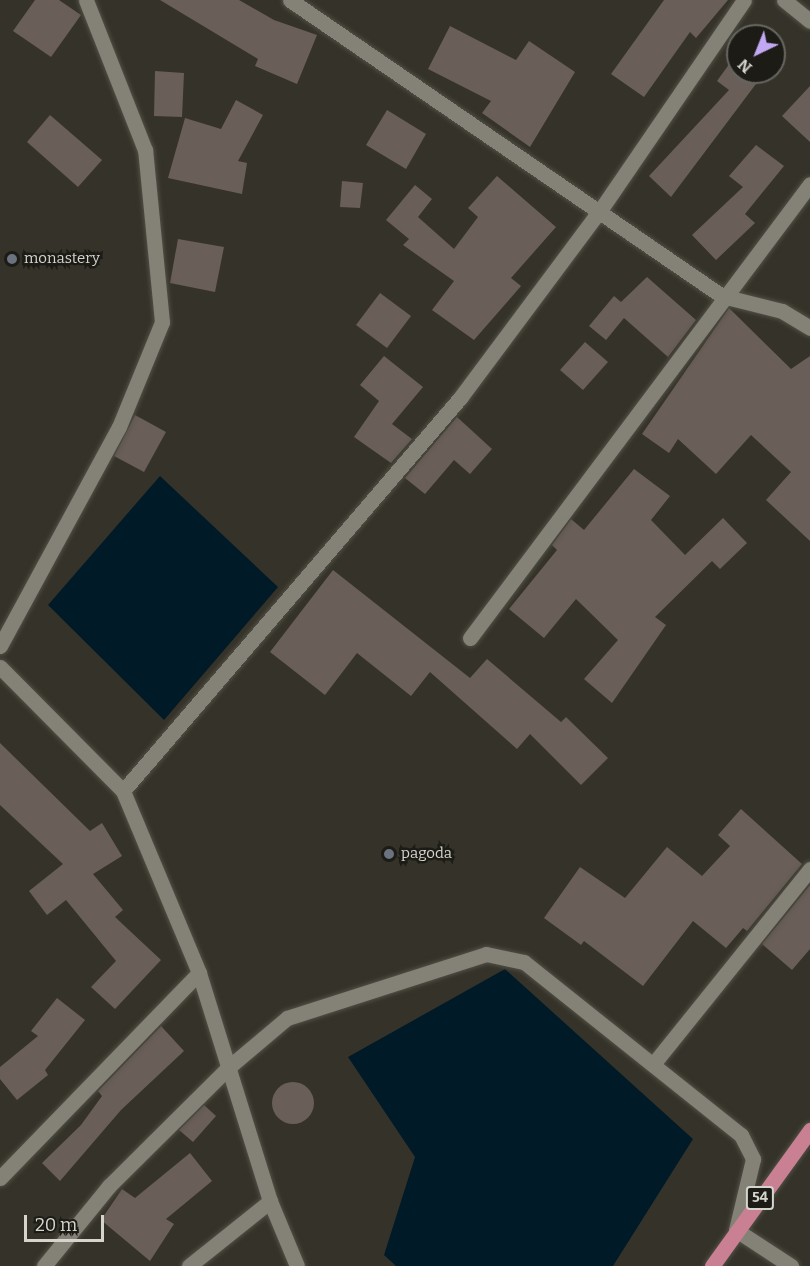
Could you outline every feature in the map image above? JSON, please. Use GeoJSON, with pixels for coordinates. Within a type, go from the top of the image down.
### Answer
{"type":"FeatureCollection","features":[{"type":"Feature","properties":{"kind":"main road","name":"54"},"geometry":{"type":"LineString","coordinates":[[712,1266],[810,1130]]}},
{"type":"Feature","properties":{"kind":"street"},"geometry":{"type":"LineString","coordinates":[[0,646],[119,427],[162,322],[145,150],[86,0]]}},
{"type":"Feature","properties":{"kind":"street"},"geometry":{"type":"LineString","coordinates":[[290,0],[601,209],[722,296],[782,311],[810,328]]}},
{"type":"Feature","properties":{"kind":"street"},"geometry":{"type":"LineString","coordinates":[[123,791],[460,398],[601,209],[744,0]]}},
{"type":"Feature","properties":{"kind":"street"},"geometry":{"type":"LineString","coordinates":[[784,0],[810,21]]}},
{"type":"Feature","properties":{"kind":"street"},"geometry":{"type":"LineString","coordinates":[[470,638],[722,296],[810,184]]}},
{"type":"Feature","properties":{"kind":"street"},"geometry":{"type":"LineString","coordinates":[[0,666],[123,791],[199,972],[270,1201],[297,1266]]}},
{"type":"Feature","properties":{"kind":"street"},"geometry":{"type":"LineString","coordinates":[[654,1063],[810,869]]}},
{"type":"Feature","properties":{"kind":"street"},"geometry":{"type":"LineString","coordinates":[[44,1266],[110,1186],[229,1067],[287,1018],[486,954],[524,962],[654,1063],[745,1143],[753,1159],[736,1230],[791,1266]]}},
{"type":"Feature","properties":{"kind":"street"},"geometry":{"type":"LineString","coordinates":[[0,1178],[199,972]]}},
{"type":"Feature","properties":{"kind":"street"},"geometry":{"type":"LineString","coordinates":[[189,1266],[270,1201]]}},
{"type":"Feature","properties":{"kind":"water"},"geometry":{"type":"Polygon","coordinates":[[[160,476],[278,587],[164,720],[48,605],[160,476]]]}},
{"type":"Feature","properties":{"kind":"water"},"geometry":{"type":"Polygon","coordinates":[[[505,969],[693,1139],[613,1266],[396,1266],[384,1255],[415,1157],[348,1057],[505,969]]]}},
{"type":"Feature","properties":{"kind":"building"},"geometry":{"type":"Polygon","coordinates":[[[35,0],[59,0],[81,15],[51,57],[13,31],[35,0]]]}},
{"type":"Feature","properties":{"kind":"building"},"geometry":{"type":"Polygon","coordinates":[[[160,0],[239,0],[274,20],[317,35],[297,84],[255,66],[258,59],[160,0]]]}},
{"type":"Feature","properties":{"kind":"building"},"geometry":{"type":"Polygon","coordinates":[[[664,0],[728,0],[696,38],[690,32],[644,97],[611,74],[664,0]]]}},
{"type":"Feature","properties":{"kind":"building"},"geometry":{"type":"Polygon","coordinates":[[[450,26],[516,60],[529,41],[575,72],[530,147],[482,113],[491,101],[428,69],[450,26]]]}},
{"type":"Feature","properties":{"kind":"building"},"geometry":{"type":"Polygon","coordinates":[[[726,69],[726,84],[756,84],[671,197],[649,176],[729,90],[717,81],[726,69]]]}},
{"type":"Feature","properties":{"kind":"building"},"geometry":{"type":"Polygon","coordinates":[[[155,71],[184,73],[182,117],[154,116],[155,71]]]}},
{"type":"Feature","properties":{"kind":"building"},"geometry":{"type":"Polygon","coordinates":[[[810,86],[810,142],[782,116],[810,86]]]}},
{"type":"Feature","properties":{"kind":"building"},"geometry":{"type":"Polygon","coordinates":[[[236,100],[263,115],[238,161],[247,163],[242,194],[168,178],[185,118],[221,129],[236,100]]]}},
{"type":"Feature","properties":{"kind":"building"},"geometry":{"type":"Polygon","coordinates":[[[387,110],[426,134],[406,169],[366,145],[387,110]]]}},
{"type":"Feature","properties":{"kind":"building"},"geometry":{"type":"Polygon","coordinates":[[[50,115],[102,160],[78,187],[27,142],[50,115]]]}},
{"type":"Feature","properties":{"kind":"building"},"geometry":{"type":"Polygon","coordinates":[[[756,145],[784,166],[745,214],[755,223],[716,260],[692,235],[743,187],[729,176],[756,145]]]}},
{"type":"Feature","properties":{"kind":"building"},"geometry":{"type":"Polygon","coordinates":[[[497,176],[556,227],[511,278],[521,286],[474,340],[432,310],[454,281],[403,245],[409,239],[386,220],[415,185],[432,199],[418,217],[454,249],[478,217],[468,208],[497,176]]]}},
{"type":"Feature","properties":{"kind":"building"},"geometry":{"type":"Polygon","coordinates":[[[342,181],[363,183],[360,208],[340,207],[342,181]]]}},
{"type":"Feature","properties":{"kind":"building"},"geometry":{"type":"Polygon","coordinates":[[[178,239],[224,247],[215,292],[170,283],[178,239]]]}},
{"type":"Feature","properties":{"kind":"building"},"geometry":{"type":"Polygon","coordinates":[[[647,277],[696,320],[668,357],[624,318],[606,340],[589,326],[614,296],[621,302],[647,277]]]}},
{"type":"Feature","properties":{"kind":"building"},"geometry":{"type":"Polygon","coordinates":[[[380,293],[411,316],[387,348],[356,325],[380,293]]]}},
{"type":"Feature","properties":{"kind":"building"},"geometry":{"type":"Polygon","coordinates":[[[729,308],[791,369],[810,356],[810,541],[766,500],[791,472],[751,435],[716,474],[678,439],[669,453],[642,434],[729,308]]]}},
{"type":"Feature","properties":{"kind":"building"},"geometry":{"type":"Polygon","coordinates":[[[585,342],[608,362],[583,390],[560,370],[585,342]]]}},
{"type":"Feature","properties":{"kind":"building"},"geometry":{"type":"Polygon","coordinates":[[[384,356],[423,387],[392,424],[412,439],[391,463],[354,437],[379,401],[360,385],[384,356]]]}},
{"type":"Feature","properties":{"kind":"building"},"geometry":{"type":"Polygon","coordinates":[[[135,415],[166,432],[144,472],[114,456],[135,415]]]}},
{"type":"Feature","properties":{"kind":"building"},"geometry":{"type":"Polygon","coordinates":[[[457,417],[492,449],[470,474],[454,460],[425,494],[405,478],[457,417]]]}},
{"type":"Feature","properties":{"kind":"building"},"geometry":{"type":"Polygon","coordinates":[[[634,469],[670,496],[651,520],[685,555],[723,518],[747,543],[720,569],[712,561],[655,617],[666,625],[612,703],[584,679],[618,640],[576,599],[544,638],[509,609],[557,550],[552,545],[571,519],[584,530],[634,469]]]}},
{"type":"Feature","properties":{"kind":"building"},"geometry":{"type":"Polygon","coordinates":[[[333,570],[470,678],[487,659],[561,722],[566,717],[608,758],[581,785],[530,734],[517,749],[430,672],[411,696],[357,653],[325,695],[270,652],[333,570]]]}},
{"type":"Feature","properties":{"kind":"building"},"geometry":{"type":"Polygon","coordinates":[[[0,743],[90,831],[102,823],[122,856],[93,874],[123,910],[115,917],[161,960],[115,1009],[91,987],[116,961],[66,900],[47,915],[29,891],[63,864],[0,805],[0,743]]]}},
{"type":"Feature","properties":{"kind":"building"},"geometry":{"type":"Polygon","coordinates":[[[741,809],[802,864],[747,931],[743,928],[726,948],[693,921],[643,986],[584,941],[581,945],[544,918],[580,867],[625,898],[667,847],[702,876],[730,846],[718,835],[741,809]]]}},
{"type":"Feature","properties":{"kind":"building"},"geometry":{"type":"Polygon","coordinates":[[[810,885],[810,949],[792,970],[762,944],[810,885]]]}},
{"type":"Feature","properties":{"kind":"building"},"geometry":{"type":"Polygon","coordinates":[[[57,998],[85,1020],[45,1070],[48,1075],[17,1100],[0,1079],[0,1067],[38,1036],[31,1031],[57,998]]]}},
{"type":"Feature","properties":{"kind":"building"},"geometry":{"type":"Polygon","coordinates":[[[161,1026],[184,1051],[121,1110],[60,1181],[42,1163],[81,1125],[102,1096],[98,1091],[161,1026]]]}},
{"type":"Feature","properties":{"kind":"building"},"geometry":{"type":"Polygon","coordinates":[[[293,1082],[301,1083],[308,1088],[313,1095],[313,1111],[308,1118],[301,1123],[293,1124],[285,1123],[278,1118],[273,1111],[272,1103],[273,1095],[278,1088],[285,1083],[293,1082]]]}},
{"type":"Feature","properties":{"kind":"building"},"geometry":{"type":"Polygon","coordinates":[[[204,1105],[216,1116],[193,1142],[179,1130],[204,1105]]]}},
{"type":"Feature","properties":{"kind":"building"},"geometry":{"type":"Polygon","coordinates":[[[190,1153],[212,1181],[166,1219],[174,1224],[150,1261],[101,1220],[122,1189],[135,1198],[190,1153]]]}},
{"type":"Feature","properties":{"kind":"place","name":"monastery"},"geometry":{"type":"Point","coordinates":[12,259]}},
{"type":"Feature","properties":{"kind":"place","name":"pagoda"},"geometry":{"type":"Point","coordinates":[389,854]}}]}
